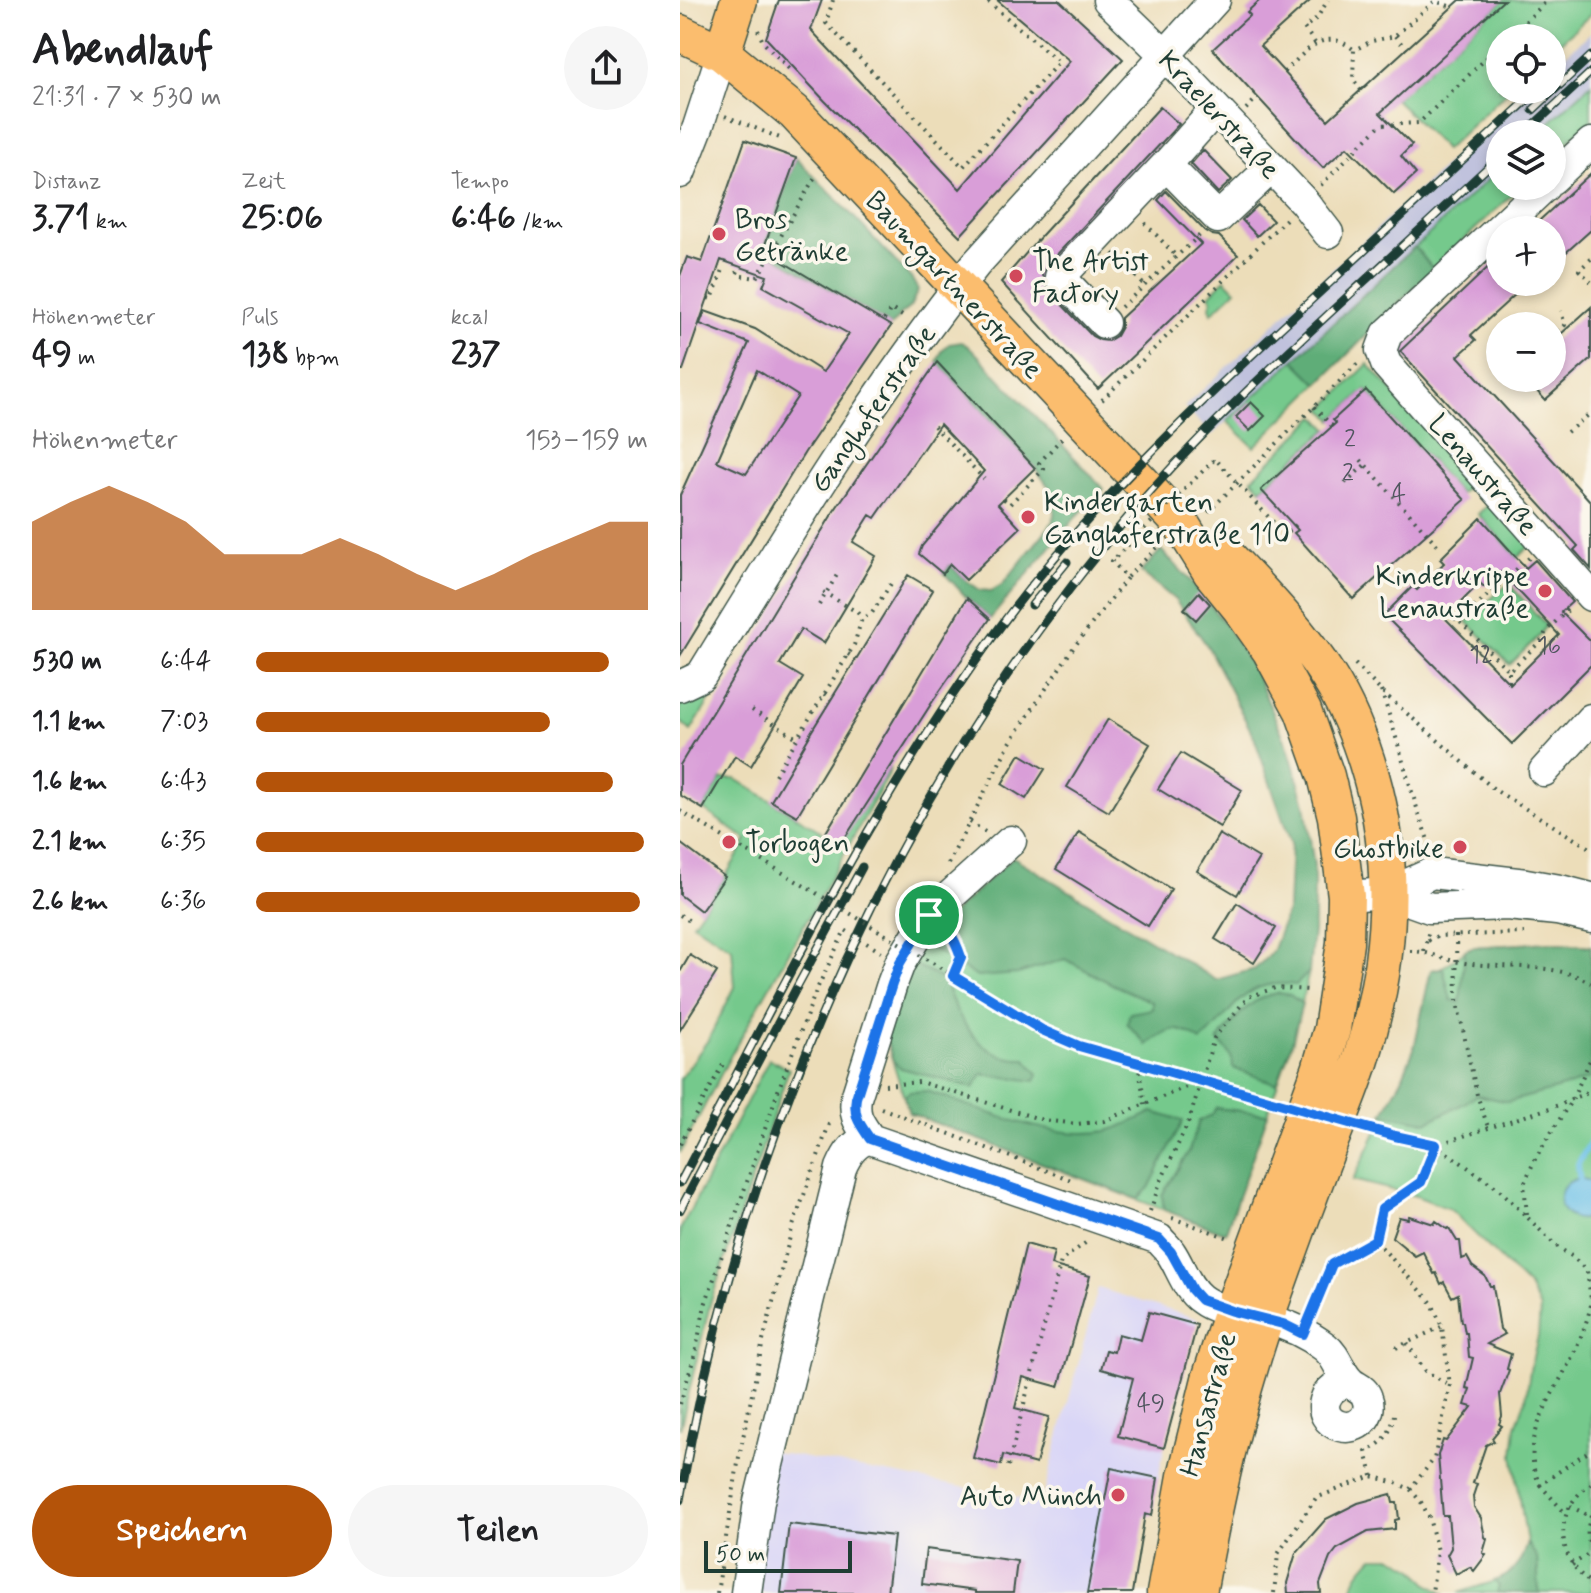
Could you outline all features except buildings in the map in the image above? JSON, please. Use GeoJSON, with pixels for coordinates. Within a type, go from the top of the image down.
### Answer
{"type":"FeatureCollection","features":[{"type":"Feature","properties":{"kind":"main road"},"geometry":{"type":"LineString","coordinates":[[722,53],[739,0]]}},
{"type":"Feature","properties":{"kind":"main road","name":"Baumgartnerstraße"},"geometry":{"type":"LineString","coordinates":[[680,33],[722,53],[794,112],[959,286],[1241,609],[1270,650],[1303,711],[1326,776],[1336,817],[1346,896]]}},
{"type":"Feature","properties":{"kind":"main road","name":"Baumgartnerstraße"},"geometry":{"type":"LineString","coordinates":[[1174,529],[1227,556],[1299,635],[1330,678],[1354,725],[1377,796],[1384,827],[1388,893]]}},
{"type":"Feature","properties":{"kind":"main road","name":"Hansastraße"},"geometry":{"type":"LineString","coordinates":[[1165,1593],[1186,1476],[1210,1379],[1249,1315],[1362,1056],[1386,948],[1388,893]]}},
{"type":"Feature","properties":{"kind":"main road","name":"Hansastraße"},"geometry":{"type":"LineString","coordinates":[[1198,1593],[1228,1445],[1249,1315],[1332,1029],[1345,943],[1346,896]]}},
{"type":"Feature","properties":{"kind":"street","name":"Kraelerstraße"},"geometry":{"type":"LineString","coordinates":[[1108,0],[1165,55],[1304,202],[1328,233]]}},
{"type":"Feature","properties":{"kind":"street","name":"Ganghoferstraße"},"geometry":{"type":"LineString","coordinates":[[680,686],[701,676],[808,502],[932,322],[976,264],[1215,0]]}},
{"type":"Feature","properties":{"kind":"street"},"geometry":{"type":"LineString","coordinates":[[680,173],[722,53]]}},
{"type":"Feature","properties":{"kind":"street"},"geometry":{"type":"LineString","coordinates":[[1112,316],[1060,277],[1216,109]]}},
{"type":"Feature","properties":{"kind":"street"},"geometry":{"type":"LineString","coordinates":[[1566,166],[1591,143]]}},
{"type":"Feature","properties":{"kind":"street"},"geometry":{"type":"LineString","coordinates":[[1174,173],[1218,218],[1271,168]]}},
{"type":"Feature","properties":{"kind":"street"},"geometry":{"type":"LineString","coordinates":[[1381,350],[1387,334],[1530,200]]}},
{"type":"Feature","properties":{"kind":"street","name":"Lenaustraße"},"geometry":{"type":"LineString","coordinates":[[1381,350],[1386,364],[1591,596]]}},
{"type":"Feature","properties":{"kind":"street"},"geometry":{"type":"LineString","coordinates":[[1544,771],[1591,719]]}},
{"type":"Feature","properties":{"kind":"street"},"geometry":{"type":"LineString","coordinates":[[870,1139],[854,1110],[856,1098],[900,963],[929,915],[1011,841]]}},
{"type":"Feature","properties":{"kind":"street"},"geometry":{"type":"LineString","coordinates":[[1346,896],[1388,893],[1432,873],[1526,884],[1591,898]]}},
{"type":"Feature","properties":{"kind":"street"},"geometry":{"type":"LineString","coordinates":[[1388,893],[1430,908],[1507,905],[1557,910],[1591,918]]}},
{"type":"Feature","properties":{"kind":"street"},"geometry":{"type":"LineString","coordinates":[[746,1593],[759,1501],[841,1168],[848,1154],[861,1140],[870,1139],[1159,1239],[1171,1252],[1201,1300],[1249,1315]]}},
{"type":"Feature","properties":{"kind":"street","name":"Hansastraße"},"geometry":{"type":"LineString","coordinates":[[1249,1315],[1303,1334],[1328,1349],[1351,1383]]}},
{"type":"Feature","properties":{"kind":"path"},"geometry":{"type":"LineString","coordinates":[[833,0],[826,23],[963,167],[1059,62],[986,0]]}},
{"type":"Feature","properties":{"kind":"path"},"geometry":{"type":"LineString","coordinates":[[1315,43],[1304,28],[1317,18],[1328,0]]}},
{"type":"Feature","properties":{"kind":"path"},"geometry":{"type":"LineString","coordinates":[[1523,24],[1548,0]]}},
{"type":"Feature","properties":{"kind":"path"},"geometry":{"type":"LineString","coordinates":[[1354,50],[1372,41],[1395,36],[1435,1],[1452,7]]}},
{"type":"Feature","properties":{"kind":"path"},"geometry":{"type":"LineString","coordinates":[[1395,36],[1406,49]]}},
{"type":"Feature","properties":{"kind":"path"},"geometry":{"type":"LineString","coordinates":[[1284,72],[1315,43],[1331,39],[1345,42],[1354,50]]}},
{"type":"Feature","properties":{"kind":"path"},"geometry":{"type":"LineString","coordinates":[[1354,50],[1353,79],[1361,90]]}},
{"type":"Feature","properties":{"kind":"path"},"geometry":{"type":"LineString","coordinates":[[1102,400],[1380,125],[1419,123],[1486,58]]}},
{"type":"Feature","properties":{"kind":"path"},"geometry":{"type":"LineString","coordinates":[[705,107],[788,141]]}},
{"type":"Feature","properties":{"kind":"path"},"geometry":{"type":"LineString","coordinates":[[740,267],[740,275],[757,278],[814,180]]}},
{"type":"Feature","properties":{"kind":"path"},"geometry":{"type":"LineString","coordinates":[[1112,316],[1218,218]]}},
{"type":"Feature","properties":{"kind":"path"},"geometry":{"type":"LineString","coordinates":[[1145,224],[1176,256]]}},
{"type":"Feature","properties":{"kind":"path"},"geometry":{"type":"LineString","coordinates":[[1106,245],[1144,285]]}},
{"type":"Feature","properties":{"kind":"path"},"geometry":{"type":"LineString","coordinates":[[1591,259],[1579,270],[1591,282]]}},
{"type":"Feature","properties":{"kind":"path"},"geometry":{"type":"LineString","coordinates":[[708,298],[712,299],[724,267]]}},
{"type":"Feature","properties":{"kind":"path"},"geometry":{"type":"LineString","coordinates":[[884,320],[891,309],[903,316]]}},
{"type":"Feature","properties":{"kind":"path"},"geometry":{"type":"LineString","coordinates":[[948,865],[1008,746],[1071,651],[1127,578],[1174,529],[1229,491],[1363,359],[1381,350]]}},
{"type":"Feature","properties":{"kind":"path"},"geometry":{"type":"LineString","coordinates":[[1314,407],[1332,426]]}},
{"type":"Feature","properties":{"kind":"path"},"geometry":{"type":"LineString","coordinates":[[1567,432],[1591,413]]}},
{"type":"Feature","properties":{"kind":"path"},"geometry":{"type":"LineString","coordinates":[[934,426],[984,479]]}},
{"type":"Feature","properties":{"kind":"path"},"geometry":{"type":"LineString","coordinates":[[1004,499],[1010,504],[1044,469],[1039,463],[1062,438],[1069,445]]}},
{"type":"Feature","properties":{"kind":"path"},"geometry":{"type":"LineString","coordinates":[[1361,460],[1440,548]]}},
{"type":"Feature","properties":{"kind":"path"},"geometry":{"type":"LineString","coordinates":[[1127,578],[1112,561],[1213,461],[1218,462],[1238,482],[1285,535],[1299,522]]}},
{"type":"Feature","properties":{"kind":"path"},"geometry":{"type":"LineString","coordinates":[[1345,483],[1365,465]]}},
{"type":"Feature","properties":{"kind":"path"},"geometry":{"type":"LineString","coordinates":[[1141,520],[1174,529]]}},
{"type":"Feature","properties":{"kind":"path"},"geometry":{"type":"LineString","coordinates":[[1459,621],[1517,569]]}},
{"type":"Feature","properties":{"kind":"path"},"geometry":{"type":"LineString","coordinates":[[819,605],[837,575]]}},
{"type":"Feature","properties":{"kind":"path"},"geometry":{"type":"LineString","coordinates":[[775,775],[848,654],[862,618],[872,613],[894,579]]}},
{"type":"Feature","properties":{"kind":"path"},"geometry":{"type":"LineString","coordinates":[[825,593],[862,618]]}},
{"type":"Feature","properties":{"kind":"path"},"geometry":{"type":"LineString","coordinates":[[1448,614],[1509,671],[1509,682]]}},
{"type":"Feature","properties":{"kind":"path"},"geometry":{"type":"LineString","coordinates":[[1509,671],[1562,617]]}},
{"type":"Feature","properties":{"kind":"path"},"geometry":{"type":"LineString","coordinates":[[1543,639],[1549,645]]}},
{"type":"Feature","properties":{"kind":"path"},"geometry":{"type":"LineString","coordinates":[[1481,654],[1486,649]]}},
{"type":"Feature","properties":{"kind":"path"},"geometry":{"type":"LineString","coordinates":[[848,654],[856,659]]}},
{"type":"Feature","properties":{"kind":"path"},"geometry":{"type":"LineString","coordinates":[[1380,690],[1397,736],[1420,821]]}},
{"type":"Feature","properties":{"kind":"path"},"geometry":{"type":"LineString","coordinates":[[824,694],[831,699]]}},
{"type":"Feature","properties":{"kind":"path"},"geometry":{"type":"LineString","coordinates":[[752,710],[797,739]]}},
{"type":"Feature","properties":{"kind":"path"},"geometry":{"type":"LineString","coordinates":[[680,811],[1042,1030],[1079,1046],[1436,1145],[1499,1189],[1556,1246],[1587,1271],[1591,1303],[1587,1322],[1546,1405],[1535,1438],[1532,1461],[1540,1485],[1566,1514]]}},
{"type":"Feature","properties":{"kind":"path"},"geometry":{"type":"LineString","coordinates":[[680,915],[693,923]]}},
{"type":"Feature","properties":{"kind":"path"},"geometry":{"type":"LineString","coordinates":[[929,915],[942,923],[955,938],[961,957],[951,974]]}},
{"type":"Feature","properties":{"kind":"path"},"geometry":{"type":"LineString","coordinates":[[680,1404],[705,1305],[791,1053],[816,991],[845,930],[879,950]]}},
{"type":"Feature","properties":{"kind":"path"},"geometry":{"type":"LineString","coordinates":[[1428,941],[1437,936],[1528,933]]}},
{"type":"Feature","properties":{"kind":"path"},"geometry":{"type":"LineString","coordinates":[[1456,935],[1457,1002],[1477,1095],[1488,1127]]}},
{"type":"Feature","properties":{"kind":"path"},"geometry":{"type":"LineString","coordinates":[[1424,951],[1457,962],[1569,973],[1591,983]]}},
{"type":"Feature","properties":{"kind":"path"},"geometry":{"type":"LineString","coordinates":[[1160,1183],[1189,1121],[1214,1038],[1248,997],[1275,988],[1313,990]]}},
{"type":"Feature","properties":{"kind":"path"},"geometry":{"type":"LineString","coordinates":[[1527,1216],[1524,1184],[1536,1157],[1573,1098],[1591,1058]]}},
{"type":"Feature","properties":{"kind":"path"},"geometry":{"type":"LineString","coordinates":[[1138,1063],[1145,1105]]}},
{"type":"Feature","properties":{"kind":"path"},"geometry":{"type":"LineString","coordinates":[[680,1144],[723,1064]]}},
{"type":"Feature","properties":{"kind":"path"},"geometry":{"type":"LineString","coordinates":[[893,1084],[920,1082],[1043,1120],[1077,1124],[1104,1121],[1201,1081]]}},
{"type":"Feature","properties":{"kind":"path"},"geometry":{"type":"LineString","coordinates":[[1303,1334],[1332,1264],[1375,1240],[1382,1209],[1421,1182],[1436,1145],[1591,1092]]}},
{"type":"Feature","properties":{"kind":"path"},"geometry":{"type":"LineString","coordinates":[[856,1098],[1077,1182]]}},
{"type":"Feature","properties":{"kind":"path"},"geometry":{"type":"LineString","coordinates":[[1164,1215],[1232,1239]]}},
{"type":"Feature","properties":{"kind":"path"},"geometry":{"type":"LineString","coordinates":[[717,1593],[739,1457],[763,1341],[792,1229]]}},
{"type":"Feature","properties":{"kind":"path"},"geometry":{"type":"LineString","coordinates":[[1008,1466],[1061,1261],[1097,1235]]}},
{"type":"Feature","properties":{"kind":"path"},"geometry":{"type":"LineString","coordinates":[[1375,1240],[1432,1303],[1442,1327],[1450,1385],[1434,1459],[1410,1489]]}},
{"type":"Feature","properties":{"kind":"path"},"geometry":{"type":"LineString","coordinates":[[1396,1348],[1442,1327]]}},
{"type":"Feature","properties":{"kind":"path"},"geometry":{"type":"LineString","coordinates":[[1407,1343],[1425,1371],[1450,1385]]}},
{"type":"Feature","properties":{"kind":"path"},"geometry":{"type":"LineString","coordinates":[[1540,1485],[1591,1451]]}},
{"type":"Feature","properties":{"kind":"path"},"geometry":{"type":"LineString","coordinates":[[1274,1593],[1278,1554],[1316,1498],[1372,1476],[1410,1489],[1429,1517],[1437,1551],[1432,1593]]}},
{"type":"Feature","properties":{"kind":"path"},"geometry":{"type":"LineString","coordinates":[[1591,1484],[1581,1490],[1570,1506],[1563,1531],[1565,1549],[1572,1565],[1591,1583]]}},
{"type":"Feature","properties":{"kind":"path"},"geometry":{"type":"LineString","coordinates":[[1570,1506],[1591,1516],[1587,1528],[1591,1550],[1572,1565]]}},
{"type":"Feature","properties":{"kind":"shaded area"},"geometry":{"type":"Polygon","coordinates":[[[1591,32],[1591,84],[1552,120],[1495,120],[1512,104],[1566,104],[1566,54],[1591,32]]]}},
{"type":"Feature","properties":{"kind":"shaded area"},"geometry":{"type":"Polygon","coordinates":[[[1486,128],[1486,181],[1294,360],[1212,435],[1184,407],[1486,128]]]}},
{"type":"Feature","properties":{"kind":"shaded area"},"geometry":{"type":"Polygon","coordinates":[[[1098,1288],[1198,1319],[1164,1448],[1152,1516],[1145,1515],[1132,1593],[735,1593],[753,1448],[1042,1502],[1098,1288]]]}},
{"type":"Feature","properties":{"kind":"green space"},"geometry":{"type":"Polygon","coordinates":[[[1504,0],[1591,0],[1591,14],[1566,37],[1566,24],[1486,24],[1486,104],[1494,104],[1445,150],[1395,99],[1504,0]]]}},
{"type":"Feature","properties":{"kind":"green space"},"geometry":{"type":"Polygon","coordinates":[[[1591,84],[1591,120],[1566,143],[1566,120],[1552,120],[1591,84]]]}},
{"type":"Feature","properties":{"kind":"green space"},"geometry":{"type":"Polygon","coordinates":[[[796,158],[912,279],[918,290],[910,307],[891,326],[776,257],[761,254],[796,158]]]}},
{"type":"Feature","properties":{"kind":"green space"},"geometry":{"type":"Polygon","coordinates":[[[1486,181],[1486,200],[1506,200],[1433,269],[1415,247],[1486,181]]]}},
{"type":"Feature","properties":{"kind":"green space"},"geometry":{"type":"Polygon","coordinates":[[[1414,247],[1433,269],[1318,384],[1294,360],[1414,247]]]}},
{"type":"Feature","properties":{"kind":"green space"},"geometry":{"type":"Polygon","coordinates":[[[1225,279],[1236,290],[1212,313],[1209,295],[1225,279]]]}},
{"type":"Feature","properties":{"kind":"green space"},"geometry":{"type":"Polygon","coordinates":[[[962,342],[1104,489],[1075,518],[990,619],[944,573],[950,565],[980,590],[991,591],[1003,584],[1053,522],[1056,497],[1035,468],[937,362],[949,344],[962,342]]]}},
{"type":"Feature","properties":{"kind":"green space"},"geometry":{"type":"Polygon","coordinates":[[[1294,360],[1318,384],[1254,447],[1227,421],[1294,360]]]}},
{"type":"Feature","properties":{"kind":"green space"},"geometry":{"type":"Polygon","coordinates":[[[1368,364],[1474,481],[1460,494],[1366,390],[1333,420],[1323,409],[1368,364]]]}},
{"type":"Feature","properties":{"kind":"green space"},"geometry":{"type":"Polygon","coordinates":[[[1316,416],[1328,429],[1261,489],[1252,479],[1316,416]]]}},
{"type":"Feature","properties":{"kind":"green space"},"geometry":{"type":"Polygon","coordinates":[[[1492,501],[1531,545],[1517,558],[1478,514],[1492,501]]]}},
{"type":"Feature","properties":{"kind":"green space"},"geometry":{"type":"Polygon","coordinates":[[[1161,550],[1226,625],[1255,672],[1288,747],[1305,804],[1314,866],[1314,920],[1309,972],[1296,985],[1278,984],[1252,991],[1201,1041],[1185,1032],[1173,1030],[1161,1034],[1147,1045],[1127,1023],[1130,1013],[1152,1009],[1152,1002],[1065,959],[1018,974],[977,977],[922,942],[1013,857],[1216,980],[1255,969],[1272,952],[1288,908],[1291,843],[1254,737],[1208,647],[1175,600],[1141,572],[1161,550]]]}},
{"type":"Feature","properties":{"kind":"green space"},"geometry":{"type":"Polygon","coordinates":[[[1509,584],[1546,625],[1510,665],[1467,622],[1509,584]]]}},
{"type":"Feature","properties":{"kind":"green space"},"geometry":{"type":"Polygon","coordinates":[[[707,689],[714,693],[691,731],[680,721],[680,698],[707,689]]]}},
{"type":"Feature","properties":{"kind":"green space"},"geometry":{"type":"Polygon","coordinates":[[[890,767],[888,776],[731,1055],[680,1153],[680,1079],[708,1040],[735,987],[732,948],[693,923],[747,840],[703,809],[721,779],[736,779],[841,844],[890,767]]]}},
{"type":"Feature","properties":{"kind":"green space"},"geometry":{"type":"Polygon","coordinates":[[[1013,857],[1216,980],[1254,978],[1270,965],[1309,972],[1292,1043],[1225,1233],[909,1113],[884,1033],[922,942],[1013,857]]]}},
{"type":"Feature","properties":{"kind":"green space"},"geometry":{"type":"Polygon","coordinates":[[[1550,942],[1591,946],[1591,1593],[1458,1593],[1505,1578],[1521,1562],[1527,1543],[1513,1454],[1516,1426],[1526,1399],[1538,1336],[1540,1309],[1529,1287],[1450,1209],[1416,1196],[1353,1180],[1414,1049],[1431,970],[1444,966],[1473,947],[1550,942]]]}},
{"type":"Feature","properties":{"kind":"green space"},"geometry":{"type":"Polygon","coordinates":[[[1550,942],[1591,946],[1591,1078],[1508,1102],[1477,1095],[1427,1122],[1383,1114],[1414,1049],[1431,970],[1443,968],[1451,1000],[1460,1002],[1465,950],[1550,942]]]}},
{"type":"Feature","properties":{"kind":"green space"},"geometry":{"type":"Polygon","coordinates":[[[913,964],[945,981],[956,1010],[973,1035],[996,1053],[1026,1059],[1038,1074],[1035,1081],[982,1074],[974,1088],[901,1068],[893,1061],[884,1033],[913,964]]]}},
{"type":"Feature","properties":{"kind":"green space"},"geometry":{"type":"Polygon","coordinates":[[[1278,993],[1290,995],[1302,1004],[1277,1084],[1233,1068],[1229,1053],[1218,1041],[1251,1004],[1278,993]]]}},
{"type":"Feature","properties":{"kind":"green space"},"geometry":{"type":"Polygon","coordinates":[[[769,1059],[789,1069],[710,1304],[680,1429],[680,1230],[769,1059]]]}},
{"type":"Feature","properties":{"kind":"green space"},"geometry":{"type":"Polygon","coordinates":[[[927,1091],[1016,1122],[1063,1132],[1107,1131],[1153,1112],[1183,1121],[1149,1188],[1137,1199],[909,1113],[904,1097],[909,1092],[927,1091]]]}},
{"type":"Feature","properties":{"kind":"green space"},"geometry":{"type":"Polygon","coordinates":[[[1216,1108],[1268,1114],[1225,1233],[1164,1210],[1162,1195],[1189,1151],[1199,1121],[1212,1115],[1216,1108]]]}},
{"type":"Feature","properties":{"kind":"green space"},"geometry":{"type":"Polygon","coordinates":[[[1527,1543],[1537,1557],[1539,1593],[1497,1593],[1499,1586],[1494,1581],[1516,1567],[1527,1543]]]}},
{"type":"Feature","properties":{"kind":"green space"},"geometry":{"type":"Polygon","coordinates":[[[1373,1557],[1393,1557],[1414,1569],[1428,1584],[1443,1593],[1353,1593],[1362,1569],[1373,1557]]]}},
{"type":"Feature","properties":{"kind":"water"},"geometry":{"type":"Polygon","coordinates":[[[1579,1178],[1591,1181],[1591,1217],[1580,1219],[1564,1212],[1560,1197],[1562,1189],[1569,1182],[1579,1178]]]}},
{"type":"Feature","properties":{"kind":"waterway"},"geometry":{"type":"LineString","coordinates":[[1580,1185],[1578,1164],[1591,1141]]}},
{"type":"Feature","properties":{"kind":"railway"},"geometry":{"type":"LineString","coordinates":[[1533,110],[1591,56]]}},
{"type":"Feature","properties":{"kind":"railway"},"geometry":{"type":"LineString","coordinates":[[1539,120],[1591,72]]}},
{"type":"Feature","properties":{"kind":"railway"},"geometry":{"type":"LineString","coordinates":[[680,1183],[869,829],[954,693],[1032,585],[1103,503],[1178,426],[1523,104]]}},
{"type":"Feature","properties":{"kind":"railway"},"geometry":{"type":"LineString","coordinates":[[680,1500],[708,1361],[746,1224],[792,1090],[847,959],[910,833],[983,711],[1065,596],[1176,463],[1264,374],[1486,169]]}},
{"type":"Feature","properties":{"kind":"railway"},"geometry":{"type":"LineString","coordinates":[[1032,605],[1067,562]]}},
{"type":"Feature","properties":{"kind":"railway"},"geometry":{"type":"LineString","coordinates":[[680,1210],[862,867]]}},
{"type":"Feature","properties":{"kind":"place","name":"Bros Getränke"},"geometry":{"type":"Point","coordinates":[719,234]}},
{"type":"Feature","properties":{"kind":"place","name":"The Artist Factory"},"geometry":{"type":"Point","coordinates":[1016,276]}},
{"type":"Feature","properties":{"kind":"place","name":"Kindergarten Ganghoferstraße 110"},"geometry":{"type":"Point","coordinates":[1028,517]}},
{"type":"Feature","properties":{"kind":"place","name":"Kinderkrippe Lenaustraße"},"geometry":{"type":"Point","coordinates":[1545,591]}},
{"type":"Feature","properties":{"kind":"place","name":"Torbogen"},"geometry":{"type":"Point","coordinates":[729,842]}},
{"type":"Feature","properties":{"kind":"place","name":"Ghostbike"},"geometry":{"type":"Point","coordinates":[1460,847]}},
{"type":"Feature","properties":{"kind":"place","name":"Auto Münch"},"geometry":{"type":"Point","coordinates":[1118,1495]}},
{"type":"Feature","properties":{"kind":"route"},"geometry":{"type":"LineString","coordinates":[[929,915],[942,923],[955,938],[961,957],[953,976],[1042,1030],[1079,1046],[1150,1067],[1436,1145],[1421,1182],[1382,1209],[1375,1240],[1332,1264],[1303,1334],[1283,1324],[1201,1300],[1171,1252],[1159,1239],[870,1139],[854,1110],[856,1098],[900,963],[929,915]]}}]}
